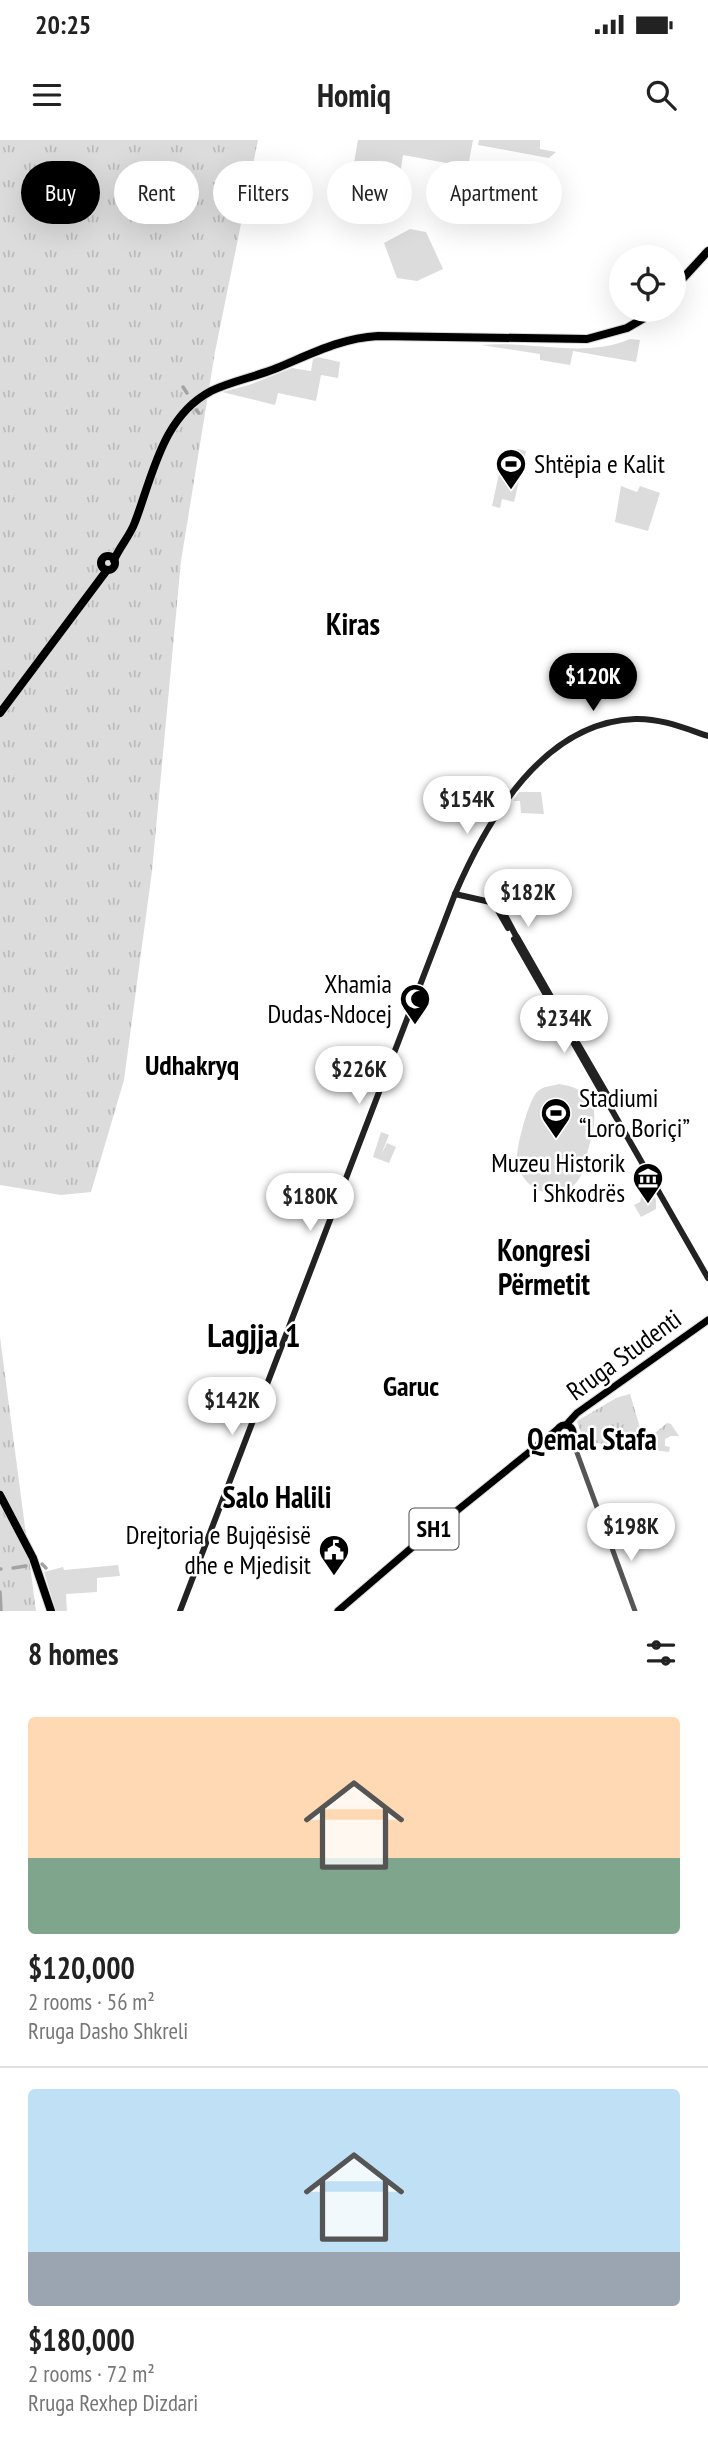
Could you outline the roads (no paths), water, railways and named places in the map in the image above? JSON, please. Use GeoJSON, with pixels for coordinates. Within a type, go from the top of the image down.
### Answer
{"type":"FeatureCollection","features":[{"type":"Feature","properties":{"kind":"highway"},"geometry":{"type":"LineString","coordinates":[[686,275],[708,251]]}},
{"type":"Feature","properties":{"kind":"highway"},"geometry":{"type":"LineString","coordinates":[[686,282],[708,257]]}},
{"type":"Feature","properties":{"kind":"highway"},"geometry":{"type":"LineString","coordinates":[[0,705],[104,568],[114,567],[111,557],[130,523],[152,457],[170,422],[192,398],[214,385],[345,336],[387,332],[594,333],[628,322]]}},
{"type":"Feature","properties":{"kind":"highway"},"geometry":{"type":"LineString","coordinates":[[111,557],[132,528],[155,462],[168,436],[184,413],[211,391],[275,369],[333,344],[351,340],[378,337],[587,339],[627,328],[637,322]]}},
{"type":"Feature","properties":{"kind":"highway"},"geometry":{"type":"LineString","coordinates":[[0,713],[104,568]]}},
{"type":"Feature","properties":{"kind":"highway"},"geometry":{"type":"LineString","coordinates":[[0,1495],[33,1558],[48,1611]]}},
{"type":"Feature","properties":{"kind":"highway"},"geometry":{"type":"LineString","coordinates":[[0,1505],[30,1561],[48,1611]]}},
{"type":"Feature","properties":{"kind":"main road"},"geometry":{"type":"LineString","coordinates":[[180,1611],[455,894],[477,846],[526,777],[551,750],[581,731],[622,720],[657,720],[708,736]]}},
{"type":"Feature","properties":{"kind":"main road"},"geometry":{"type":"LineString","coordinates":[[455,894],[496,903],[708,1278]]}},
{"type":"Feature","properties":{"kind":"main road"},"geometry":{"type":"LineString","coordinates":[[515,937],[708,1270]]}},
{"type":"Feature","properties":{"kind":"main road","name":"Rruga Studenti"},"geometry":{"type":"LineString","coordinates":[[565,1427],[708,1323]]}},
{"type":"Feature","properties":{"kind":"main road"},"geometry":{"type":"LineString","coordinates":[[565,1427],[572,1433],[565,1439],[558,1436],[565,1427]]}},
{"type":"Feature","properties":{"kind":"main road","name":"SH1"},"geometry":{"type":"LineString","coordinates":[[338,1611],[422,1538],[565,1427]]}},
{"type":"Feature","properties":{"kind":"main road","name":"SH1"},"geometry":{"type":"LineString","coordinates":[[532,1450],[565,1439]]}},
{"type":"Feature","properties":{"kind":"street"},"geometry":{"type":"LineString","coordinates":[[565,1439],[574,1445],[635,1611]]}},
{"type":"Feature","properties":{"kind":"waterway"},"geometry":{"type":"LineString","coordinates":[[183,387],[187,393]]}},
{"type":"Feature","properties":{"kind":"waterway"},"geometry":{"type":"LineString","coordinates":[[196,410],[199,413]]}},
{"type":"Feature","properties":{"kind":"waterway"},"geometry":{"type":"LineString","coordinates":[[42,1564],[46,1568]]}},
{"type":"Feature","properties":{"kind":"waterway"},"geometry":{"type":"LineString","coordinates":[[13,1568],[26,1566]]}},
{"type":"Feature","properties":{"kind":"waterway"},"geometry":{"type":"LineString","coordinates":[[0,1592],[1,1611]]}},
{"type":"Feature","properties":{"kind":"place","name":"Shtëpia e Kalit"},"geometry":{"type":"Point","coordinates":[511,491]}},
{"type":"Feature","properties":{"kind":"place","name":"Xhamia Dudas-Ndocej"},"geometry":{"type":"Point","coordinates":[415,1026]}},
{"type":"Feature","properties":{"kind":"place","name":"Stadiumi “Loro Boriçi”"},"geometry":{"type":"Point","coordinates":[556,1140]}},
{"type":"Feature","properties":{"kind":"place","name":"Muzeu Historik i Shkodrës"},"geometry":{"type":"Point","coordinates":[648,1205]}},
{"type":"Feature","properties":{"kind":"place","name":"Drejtoria e Bujqësisë dhe e Mjedisit"},"geometry":{"type":"Point","coordinates":[334,1577]}},
{"type":"Feature","properties":{"kind":"district","name":"Kiras"},"geometry":{"type":"Point","coordinates":[353,625]}},
{"type":"Feature","properties":{"kind":"district","name":"Udhakryq"},"geometry":{"type":"Point","coordinates":[192,1065]}},
{"type":"Feature","properties":{"kind":"district","name":"Kongresi Përmetit"},"geometry":{"type":"Point","coordinates":[544,1268]}},
{"type":"Feature","properties":{"kind":"district","name":"Lagjja 1"},"geometry":{"type":"Point","coordinates":[254,1335]}},
{"type":"Feature","properties":{"kind":"district","name":"Garuc"},"geometry":{"type":"Point","coordinates":[411,1386]}},
{"type":"Feature","properties":{"kind":"district","name":"Qemal Stafa"},"geometry":{"type":"Point","coordinates":[592,1440]}},
{"type":"Feature","properties":{"kind":"district","name":"Salo Halili"},"geometry":{"type":"Point","coordinates":[277,1498]}}]}
